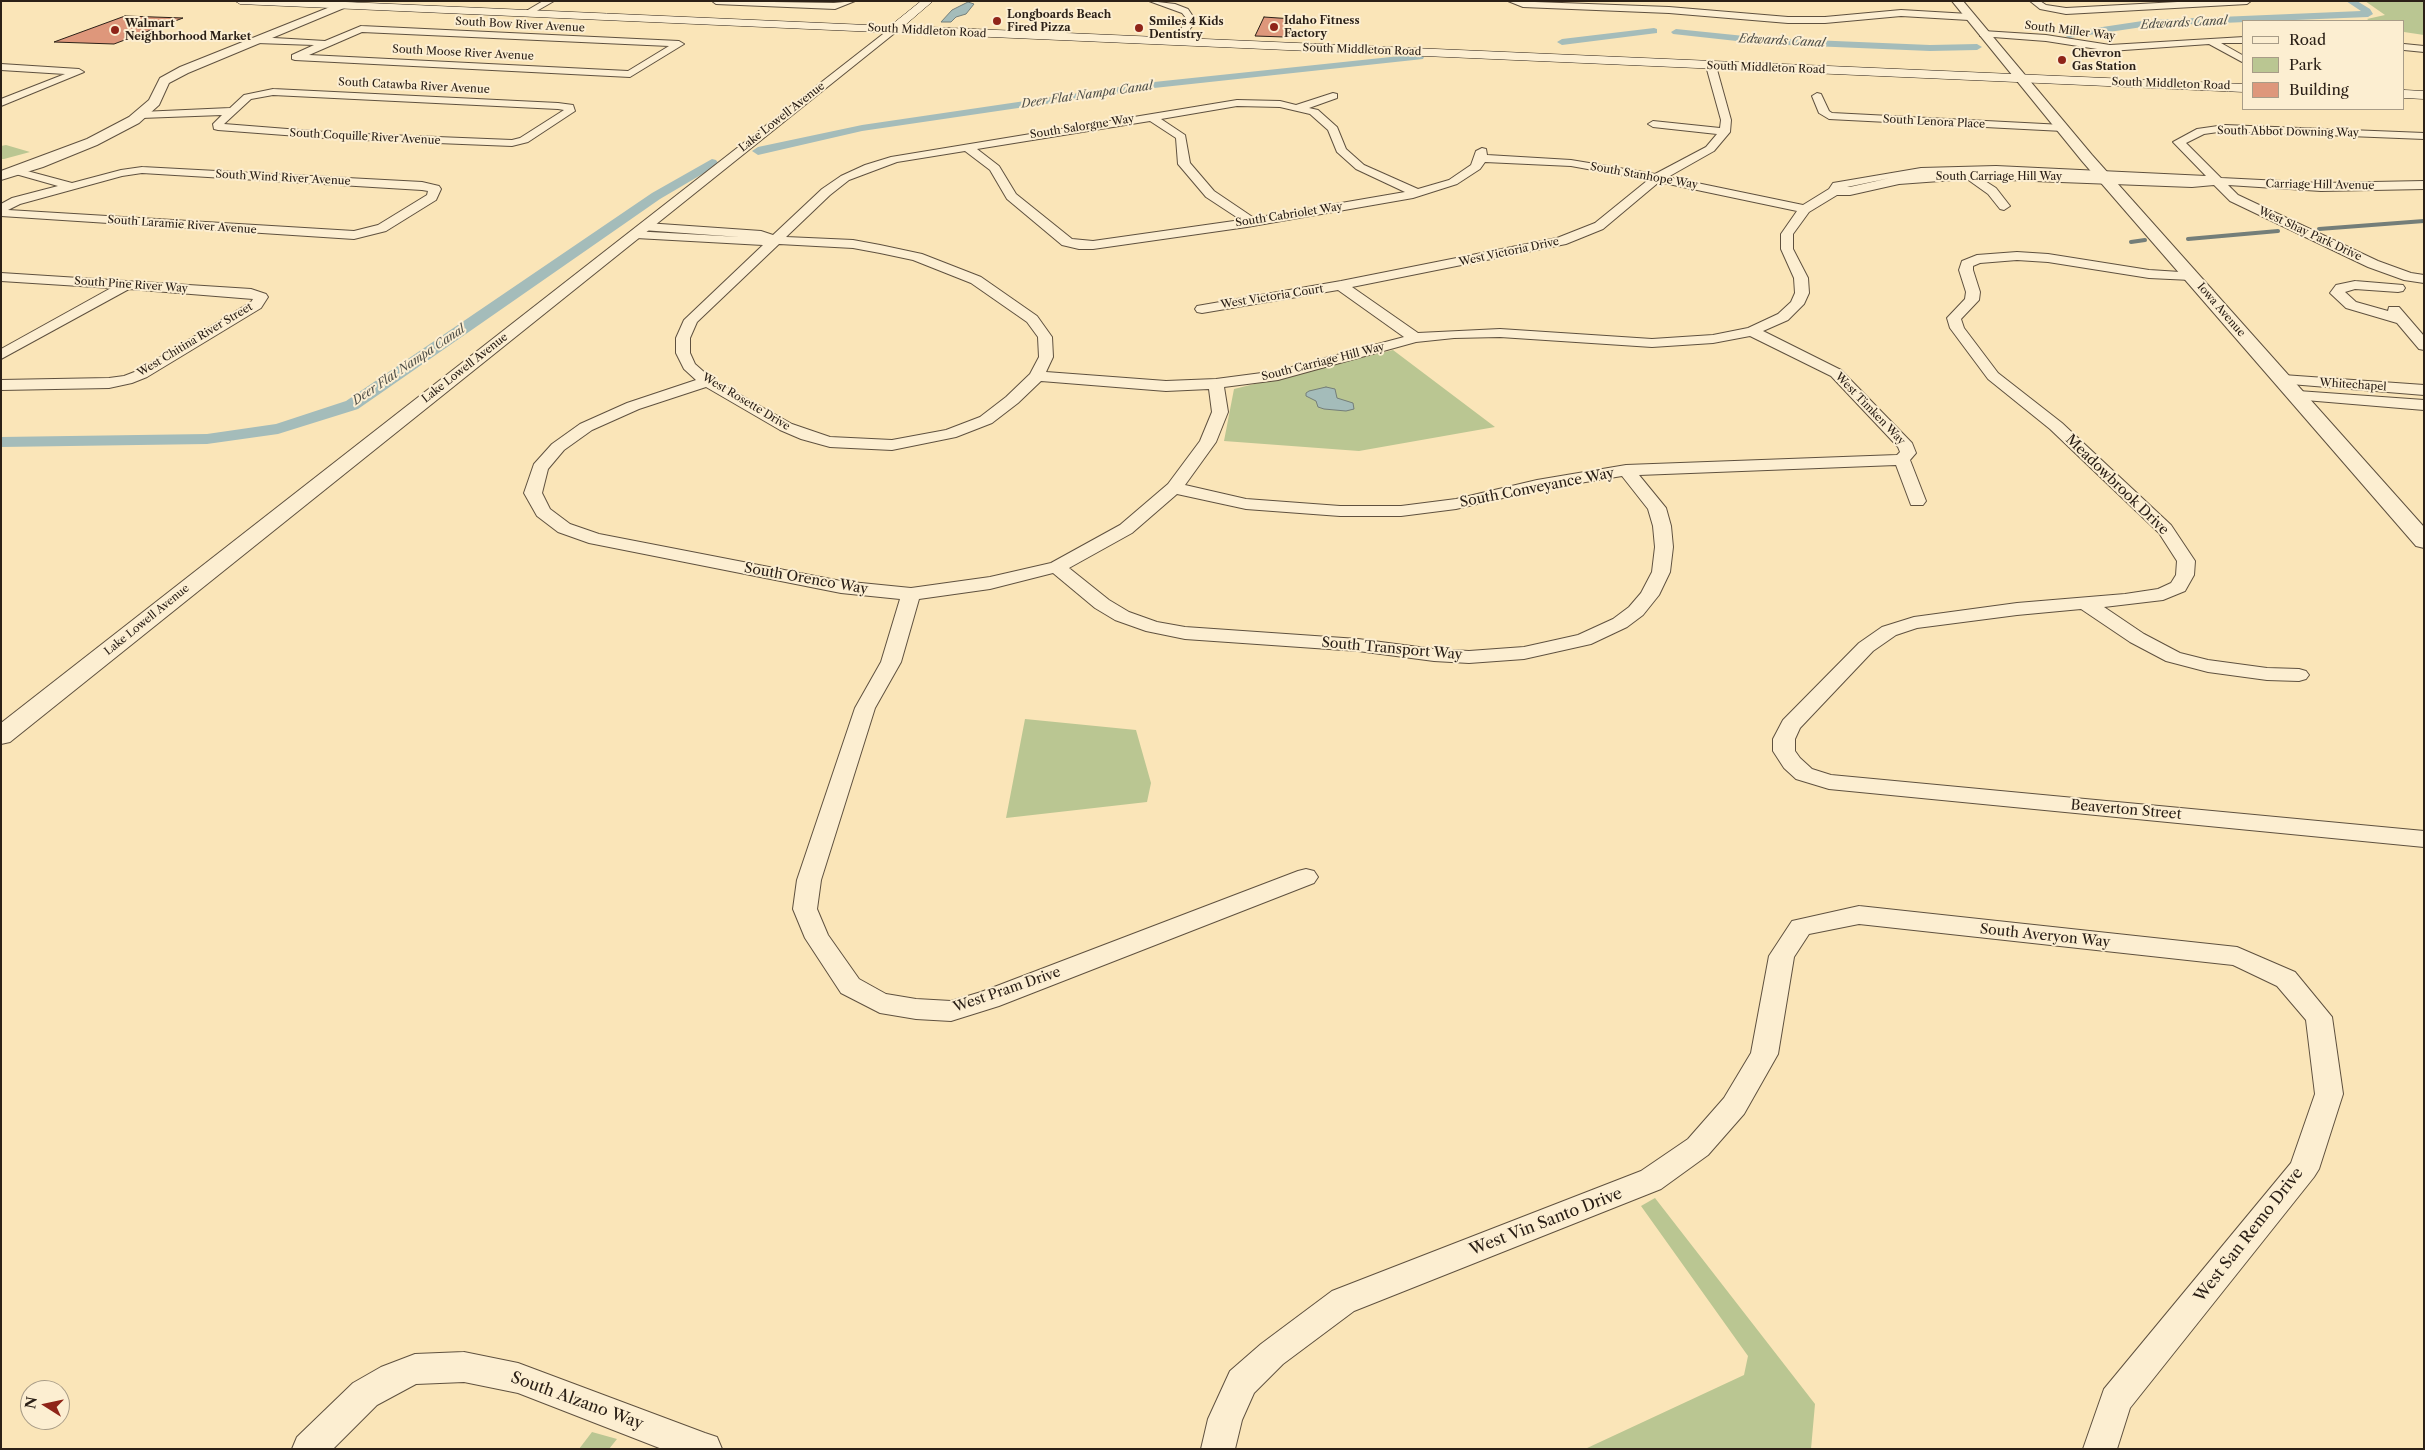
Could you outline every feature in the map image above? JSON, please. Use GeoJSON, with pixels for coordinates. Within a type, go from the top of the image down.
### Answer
{"type":"FeatureCollection","features":[{"type":"Feature","properties":{"kind":"main road","name":"South Middleton Road"},"geometry":{"type":"LineString","coordinates":[[240,1],[2242,88]]}},
{"type":"Feature","properties":{"kind":"main road","name":"Lake Lowell Avenue"},"geometry":{"type":"LineString","coordinates":[[892,30],[928,1]]}},
{"type":"Feature","properties":{"kind":"main road"},"geometry":{"type":"LineString","coordinates":[[2405,94],[2424,95]]}},
{"type":"Feature","properties":{"kind":"street"},"geometry":{"type":"LineString","coordinates":[[525,14],[550,1]]}},
{"type":"Feature","properties":{"kind":"street"},"geometry":{"type":"LineString","coordinates":[[716,1],[842,6],[851,1]]}},
{"type":"Feature","properties":{"kind":"street"},"geometry":{"type":"LineString","coordinates":[[1153,1],[1185,11],[1190,18],[1188,25],[1176,42]]}},
{"type":"Feature","properties":{"kind":"street","name":"Iowa Avenue"},"geometry":{"type":"LineString","coordinates":[[1957,1],[2019,78],[2424,541]]}},
{"type":"Feature","properties":{"kind":"street"},"geometry":{"type":"LineString","coordinates":[[2034,1],[2042,7],[2066,11],[2247,1]]}},
{"type":"Feature","properties":{"kind":"street"},"geometry":{"type":"LineString","coordinates":[[1512,3],[1669,10],[1788,20],[1849,18],[1869,24],[1883,25],[1890,23],[1888,18],[1881,16],[1901,13],[1969,16]]}},
{"type":"Feature","properties":{"kind":"street"},"geometry":{"type":"LineString","coordinates":[[1,176],[38,164],[92,142],[141,115],[154,102],[164,81],[172,76],[350,5]]}},
{"type":"Feature","properties":{"kind":"street","name":"South Bow River Avenue"},"geometry":{"type":"LineString","coordinates":[[327,44],[361,29],[679,44],[630,74]]}},
{"type":"Feature","properties":{"kind":"street","name":"Lake Lowell Avenue"},"geometry":{"type":"LineString","coordinates":[[1,736],[641,231],[735,153],[892,30]]}},
{"type":"Feature","properties":{"kind":"street","name":"South Miller Way"},"geometry":{"type":"LineString","coordinates":[[1984,34],[2046,38],[2110,48],[2209,40],[2242,40]]}},
{"type":"Feature","properties":{"kind":"street"},"geometry":{"type":"LineString","coordinates":[[38,164],[63,159],[129,131],[167,103],[173,87],[182,78],[199,68],[262,40],[327,44]]}},
{"type":"Feature","properties":{"kind":"street"},"geometry":{"type":"LineString","coordinates":[[2209,40],[2242,59]]}},
{"type":"Feature","properties":{"kind":"street","name":"South Moose River Avenue"},"geometry":{"type":"LineString","coordinates":[[327,44],[295,57],[630,74]]}},
{"type":"Feature","properties":{"kind":"street"},"geometry":{"type":"LineString","coordinates":[[2405,47],[2424,49]]}},
{"type":"Feature","properties":{"kind":"street"},"geometry":{"type":"LineString","coordinates":[[1653,124],[1725,132],[1726,120],[1710,66]]}},
{"type":"Feature","properties":{"kind":"street"},"geometry":{"type":"LineString","coordinates":[[1,67],[79,72],[1,103]]}},
{"type":"Feature","properties":{"kind":"street","name":"South Catawba River Avenue"},"geometry":{"type":"LineString","coordinates":[[233,111],[248,98],[258,93],[274,92],[569,107],[570,111],[524,140],[512,143]]}},
{"type":"Feature","properties":{"kind":"street"},"geometry":{"type":"LineString","coordinates":[[1297,108],[1333,96]]}},
{"type":"Feature","properties":{"kind":"street","name":"South Lenora Place"},"geometry":{"type":"LineString","coordinates":[[1817,96],[1824,113],[1836,117],[2063,128]]}},
{"type":"Feature","properties":{"kind":"street","name":"South Salorgne Way"},"geometry":{"type":"LineString","coordinates":[[869,167],[895,159],[966,146],[1150,116],[1237,103],[1280,104],[1314,112],[1333,128],[1341,150],[1360,167],[1417,193]]}},
{"type":"Feature","properties":{"kind":"street"},"geometry":{"type":"LineString","coordinates":[[141,115],[233,111]]}},
{"type":"Feature","properties":{"kind":"street","name":"South Coquille River Avenue"},"geometry":{"type":"LineString","coordinates":[[233,111],[218,124],[218,127],[355,137],[512,143]]}},
{"type":"Feature","properties":{"kind":"street"},"geometry":{"type":"LineString","coordinates":[[1150,116],[1181,137],[1184,164],[1210,194],[1252,222]]}},
{"type":"Feature","properties":{"kind":"street","name":"South Abbot Downing Way"},"geometry":{"type":"LineString","coordinates":[[2217,181],[2179,142],[2200,132],[2225,128],[2424,136]]}},
{"type":"Feature","properties":{"kind":"street","name":"West Victoria Drive"},"geometry":{"type":"LineString","coordinates":[[1341,285],[1561,241],[1599,226],[1657,178],[1710,149],[1725,132]]}},
{"type":"Feature","properties":{"kind":"street","name":"South Cabriolet Way"},"geometry":{"type":"LineString","coordinates":[[966,146],[995,168],[1011,196],[1067,242],[1079,245],[1093,245],[1252,222],[1417,193],[1453,182],[1476,167],[1482,154]]}},
{"type":"Feature","properties":{"kind":"street","name":"South Stanhope Way"},"geometry":{"type":"LineString","coordinates":[[1482,154],[1571,163],[1657,178],[1805,209]]}},
{"type":"Feature","properties":{"kind":"street","name":"West Rosette Drive"},"geometry":{"type":"LineString","coordinates":[[869,167],[845,178],[826,192],[691,320],[683,338],[683,352],[689,366],[707,382],[786,427],[807,436],[830,442],[892,445],[950,434],[986,420],[1012,400],[1038,376]]}},
{"type":"Feature","properties":{"kind":"street"},"geometry":{"type":"LineString","coordinates":[[16,171],[73,186]]}},
{"type":"Feature","properties":{"kind":"street","name":"South Wind River Avenue"},"geometry":{"type":"LineString","coordinates":[[1,210],[16,201],[131,171],[422,186],[436,189],[436,193],[424,202],[382,228],[364,234]]}},
{"type":"Feature","properties":{"kind":"street"},"geometry":{"type":"LineString","coordinates":[[1966,172],[1992,191],[2004,206]]}},
{"type":"Feature","properties":{"kind":"street","name":"South Carriage Hill Way"},"geometry":{"type":"LineString","coordinates":[[1038,376],[1157,386],[1216,384],[1278,375],[1415,338],[1454,334],[1500,333],[1652,343],[1713,339],[1752,331],[1783,317],[1797,304],[1802,293],[1802,278],[1793,265],[1787,249],[1788,234],[1794,222],[1805,209],[1834,191],[1837,186],[1895,177],[1966,172],[2104,176]]}},
{"type":"Feature","properties":{"kind":"street","name":"Carriage Hill Avenue"},"geometry":{"type":"LineString","coordinates":[[2104,176],[2192,183],[2217,181],[2321,187],[2424,185]]}},
{"type":"Feature","properties":{"kind":"street","name":"West Shay Park Drive"},"geometry":{"type":"LineString","coordinates":[[2217,181],[2234,198],[2242,202],[2373,264],[2409,277],[2424,279]]}},
{"type":"Feature","properties":{"kind":"street","name":"South Laramie River Avenue"},"geometry":{"type":"LineString","coordinates":[[1,210],[10,214],[312,234],[364,234]]}},
{"type":"Feature","properties":{"kind":"street"},"geometry":{"type":"LineString","coordinates":[[641,231],[761,235],[775,240],[853,244],[917,257],[976,280],[1009,301],[1032,320],[1045,337],[1046,357],[1038,376]]}},
{"type":"Feature","properties":{"kind":"street","name":"Meadowbrook Drive"},"geometry":{"type":"LineString","coordinates":[[1829,782],[1804,774],[1792,763],[1784,750],[1784,739],[1791,725],[1866,647],[1890,631],[1914,623],[2017,609],[2086,604],[2163,594],[2178,586],[2185,575],[2186,561],[2177,545],[2165,530],[2056,426],[1992,376],[1957,328],[1954,318],[1972,300],[1973,292],[1966,270],[1967,264],[1977,259],[2017,256],[2074,261],[2149,274],[2192,276]]}},
{"type":"Feature","properties":{"kind":"street","name":"South Pine River Way"},"geometry":{"type":"LineString","coordinates":[[1,277],[251,293],[261,297]]}},
{"type":"Feature","properties":{"kind":"street"},"geometry":{"type":"LineString","coordinates":[[2409,277],[2394,293],[2393,309],[2424,346]]}},
{"type":"Feature","properties":{"kind":"street"},"geometry":{"type":"LineString","coordinates":[[1,354],[127,285]]}},
{"type":"Feature","properties":{"kind":"street"},"geometry":{"type":"LineString","coordinates":[[1341,285],[1415,338]]}},
{"type":"Feature","properties":{"kind":"street","name":"West Victoria Court"},"geometry":{"type":"LineString","coordinates":[[1202,309],[1341,285]]}},
{"type":"Feature","properties":{"kind":"street"},"geometry":{"type":"LineString","coordinates":[[2398,288],[2355,285],[2341,288],[2337,293],[2351,306],[2402,320]]}},
{"type":"Feature","properties":{"kind":"street","name":"West Chitina River Street"},"geometry":{"type":"LineString","coordinates":[[1,385],[109,383],[127,380],[142,374],[256,305],[261,297]]}},
{"type":"Feature","properties":{"kind":"street","name":"West Timken Way"},"geometry":{"type":"LineString","coordinates":[[1752,331],[1836,373],[1906,446],[1908,453],[1902,460],[1917,501]]}},
{"type":"Feature","properties":{"kind":"street","name":"Whitechapel"},"geometry":{"type":"LineString","coordinates":[[2283,380],[2424,390]]}},
{"type":"Feature","properties":{"kind":"street","name":"South Orenco Way"},"geometry":{"type":"LineString","coordinates":[[707,382],[633,406],[586,427],[558,446],[540,468],[533,493],[543,512],[564,528],[595,539],[842,588],[911,594],[990,583],[1057,567],[1126,529],[1174,488],[1208,442],[1220,412],[1216,384]]}},
{"type":"Feature","properties":{"kind":"street","name":"Whitechapel"},"geometry":{"type":"LineString","coordinates":[[2298,396],[2424,406]]}},
{"type":"Feature","properties":{"kind":"street","name":"South Conveyance Way"},"geometry":{"type":"LineString","coordinates":[[1174,488],[1246,504],[1340,511],[1401,512],[1456,504],[1537,485],[1626,470],[1902,460]]}},
{"type":"Feature","properties":{"kind":"street","name":"South Transport Way"},"geometry":{"type":"LineString","coordinates":[[1057,567],[1102,604],[1122,616],[1153,627],[1185,633],[1358,646],[1434,655],[1469,656],[1524,653],[1584,640],[1620,623],[1636,611],[1650,596],[1661,572],[1664,547],[1662,526],[1657,508],[1626,470]]}},
{"type":"Feature","properties":{"kind":"street","name":"West Pram Drive"},"geometry":{"type":"LineString","coordinates":[[911,594],[891,662],[865,708],[808,880],[805,909],[817,938],[850,986],[880,1003],[916,1009],[950,1011],[990,999],[1306,877]]}},
{"type":"Feature","properties":{"kind":"street"},"geometry":{"type":"LineString","coordinates":[[2086,604],[2137,638],[2173,657],[2208,666],[2267,674],[2299,675]]}},
{"type":"Feature","properties":{"kind":"street","name":"Beaverton Street"},"geometry":{"type":"LineString","coordinates":[[1829,782],[2424,839]]}},
{"type":"Feature","properties":{"kind":"street","name":"South Averyon Way"},"geometry":{"type":"LineString","coordinates":[[1802,927],[1859,916],[2237,956],[2286,979]]}},
{"type":"Feature","properties":{"kind":"street","name":"West Vin Santo Drive"},"geometry":{"type":"LineString","coordinates":[[1218,1449],[1225,1419],[1242,1382],[1272,1354],[1343,1301],[1651,1180],[1698,1147],[1734,1106],[1764,1054],[1782,956],[1802,927]]}},
{"type":"Feature","properties":{"kind":"street","name":"West San Remo Drive"},"geometry":{"type":"LineString","coordinates":[[2100,1449],[2116,1400],[2304,1169],[2329,1094],[2319,1018],[2286,979]]}},
{"type":"Feature","properties":{"kind":"street","name":"South Alzano Way"},"geometry":{"type":"LineString","coordinates":[[309,1449],[365,1394],[393,1378],[415,1369],[464,1367],[518,1378],[705,1449]]}},
{"type":"Feature","properties":{"kind":"green space"},"geometry":{"type":"Polygon","coordinates":[[[2365,1],[2424,1],[2424,35],[2405,32],[2405,20],[2367,19],[2385,15],[2365,1]]]}},
{"type":"Feature","properties":{"kind":"green space"},"geometry":{"type":"Polygon","coordinates":[[[6,145],[30,152],[1,159],[1,146],[6,145]]]}},
{"type":"Feature","properties":{"kind":"green space"},"geometry":{"type":"Polygon","coordinates":[[[1393,350],[1495,427],[1359,451],[1224,441],[1234,389],[1393,350]]]}},
{"type":"Feature","properties":{"kind":"green space"},"geometry":{"type":"Polygon","coordinates":[[[1025,719],[1136,730],[1151,783],[1147,802],[1006,818],[1025,719]]]}},
{"type":"Feature","properties":{"kind":"green space"},"geometry":{"type":"Polygon","coordinates":[[[1655,1198],[1815,1404],[1811,1449],[1585,1449],[1744,1375],[1748,1356],[1641,1206],[1655,1198]]]}},
{"type":"Feature","properties":{"kind":"green space"},"geometry":{"type":"Polygon","coordinates":[[[592,1432],[617,1439],[609,1449],[579,1449],[592,1432]]]}},
{"type":"Feature","properties":{"kind":"water"},"geometry":{"type":"Polygon","coordinates":[[[968,2],[974,4],[966,14],[956,17],[951,22],[941,22],[952,10],[968,2]]]}},
{"type":"Feature","properties":{"kind":"water"},"geometry":{"type":"Polygon","coordinates":[[[1326,387],[1335,389],[1337,398],[1353,403],[1354,409],[1346,411],[1324,409],[1318,407],[1316,401],[1306,396],[1306,393],[1309,391],[1326,387]]]}},
{"type":"Feature","properties":{"kind":"building","name":"Walmart Neighborhood Market"},"geometry":{"type":"Polygon","coordinates":[[[125,16],[183,18],[114,44],[54,42],[125,16]]]}},
{"type":"Feature","properties":{"kind":"building","name":"Idaho Fitness Factory"},"geometry":{"type":"Polygon","coordinates":[[[1264,17],[1293,19],[1285,37],[1255,36],[1264,17]]]}},
{"type":"Feature","properties":{"kind":"waterway","name":"Edwards Canal"},"geometry":{"type":"LineString","coordinates":[[2069,35],[2149,23],[2368,14],[2367,11],[2350,1]]}},
{"type":"Feature","properties":{"kind":"waterway","name":"Edwards Canal"},"geometry":{"type":"LineString","coordinates":[[1562,42],[1654,31]]}},
{"type":"Feature","properties":{"kind":"waterway","name":"Edwards Canal"},"geometry":{"type":"LineString","coordinates":[[1676,32],[1764,41],[1930,48],[1977,47]]}},
{"type":"Feature","properties":{"kind":"waterway","name":"Deer Flat Nampa Canal"},"geometry":{"type":"LineString","coordinates":[[758,151],[862,128],[1154,85],[1419,57]]}},
{"type":"Feature","properties":{"kind":"waterway","name":"Deer Flat Nampa Canal"},"geometry":{"type":"LineString","coordinates":[[1,442],[207,439],[278,429],[352,405],[656,196],[712,163]]}},
{"type":"Feature","properties":{"kind":"waterway"},"geometry":{"type":"LineString","coordinates":[[2319,229],[2424,221]]}},
{"type":"Feature","properties":{"kind":"waterway"},"geometry":{"type":"LineString","coordinates":[[2188,239],[2278,231]]}},
{"type":"Feature","properties":{"kind":"waterway"},"geometry":{"type":"LineString","coordinates":[[2131,242],[2145,240]]}},
{"type":"Feature","properties":{"kind":"place","name":"Longboards Beach Fired Pizza"},"geometry":{"type":"Point","coordinates":[997,21]}},
{"type":"Feature","properties":{"kind":"place","name":"Idaho Fitness Factory"},"geometry":{"type":"Point","coordinates":[1274,27]}},
{"type":"Feature","properties":{"kind":"place","name":"Smiles 4 Kids Dentistry"},"geometry":{"type":"Point","coordinates":[1139,28]}},
{"type":"Feature","properties":{"kind":"place","name":"Walmart Neighborhood Market"},"geometry":{"type":"Point","coordinates":[115,30]}},
{"type":"Feature","properties":{"kind":"place","name":"Chevron Gas Station"},"geometry":{"type":"Point","coordinates":[2062,60]}}]}
